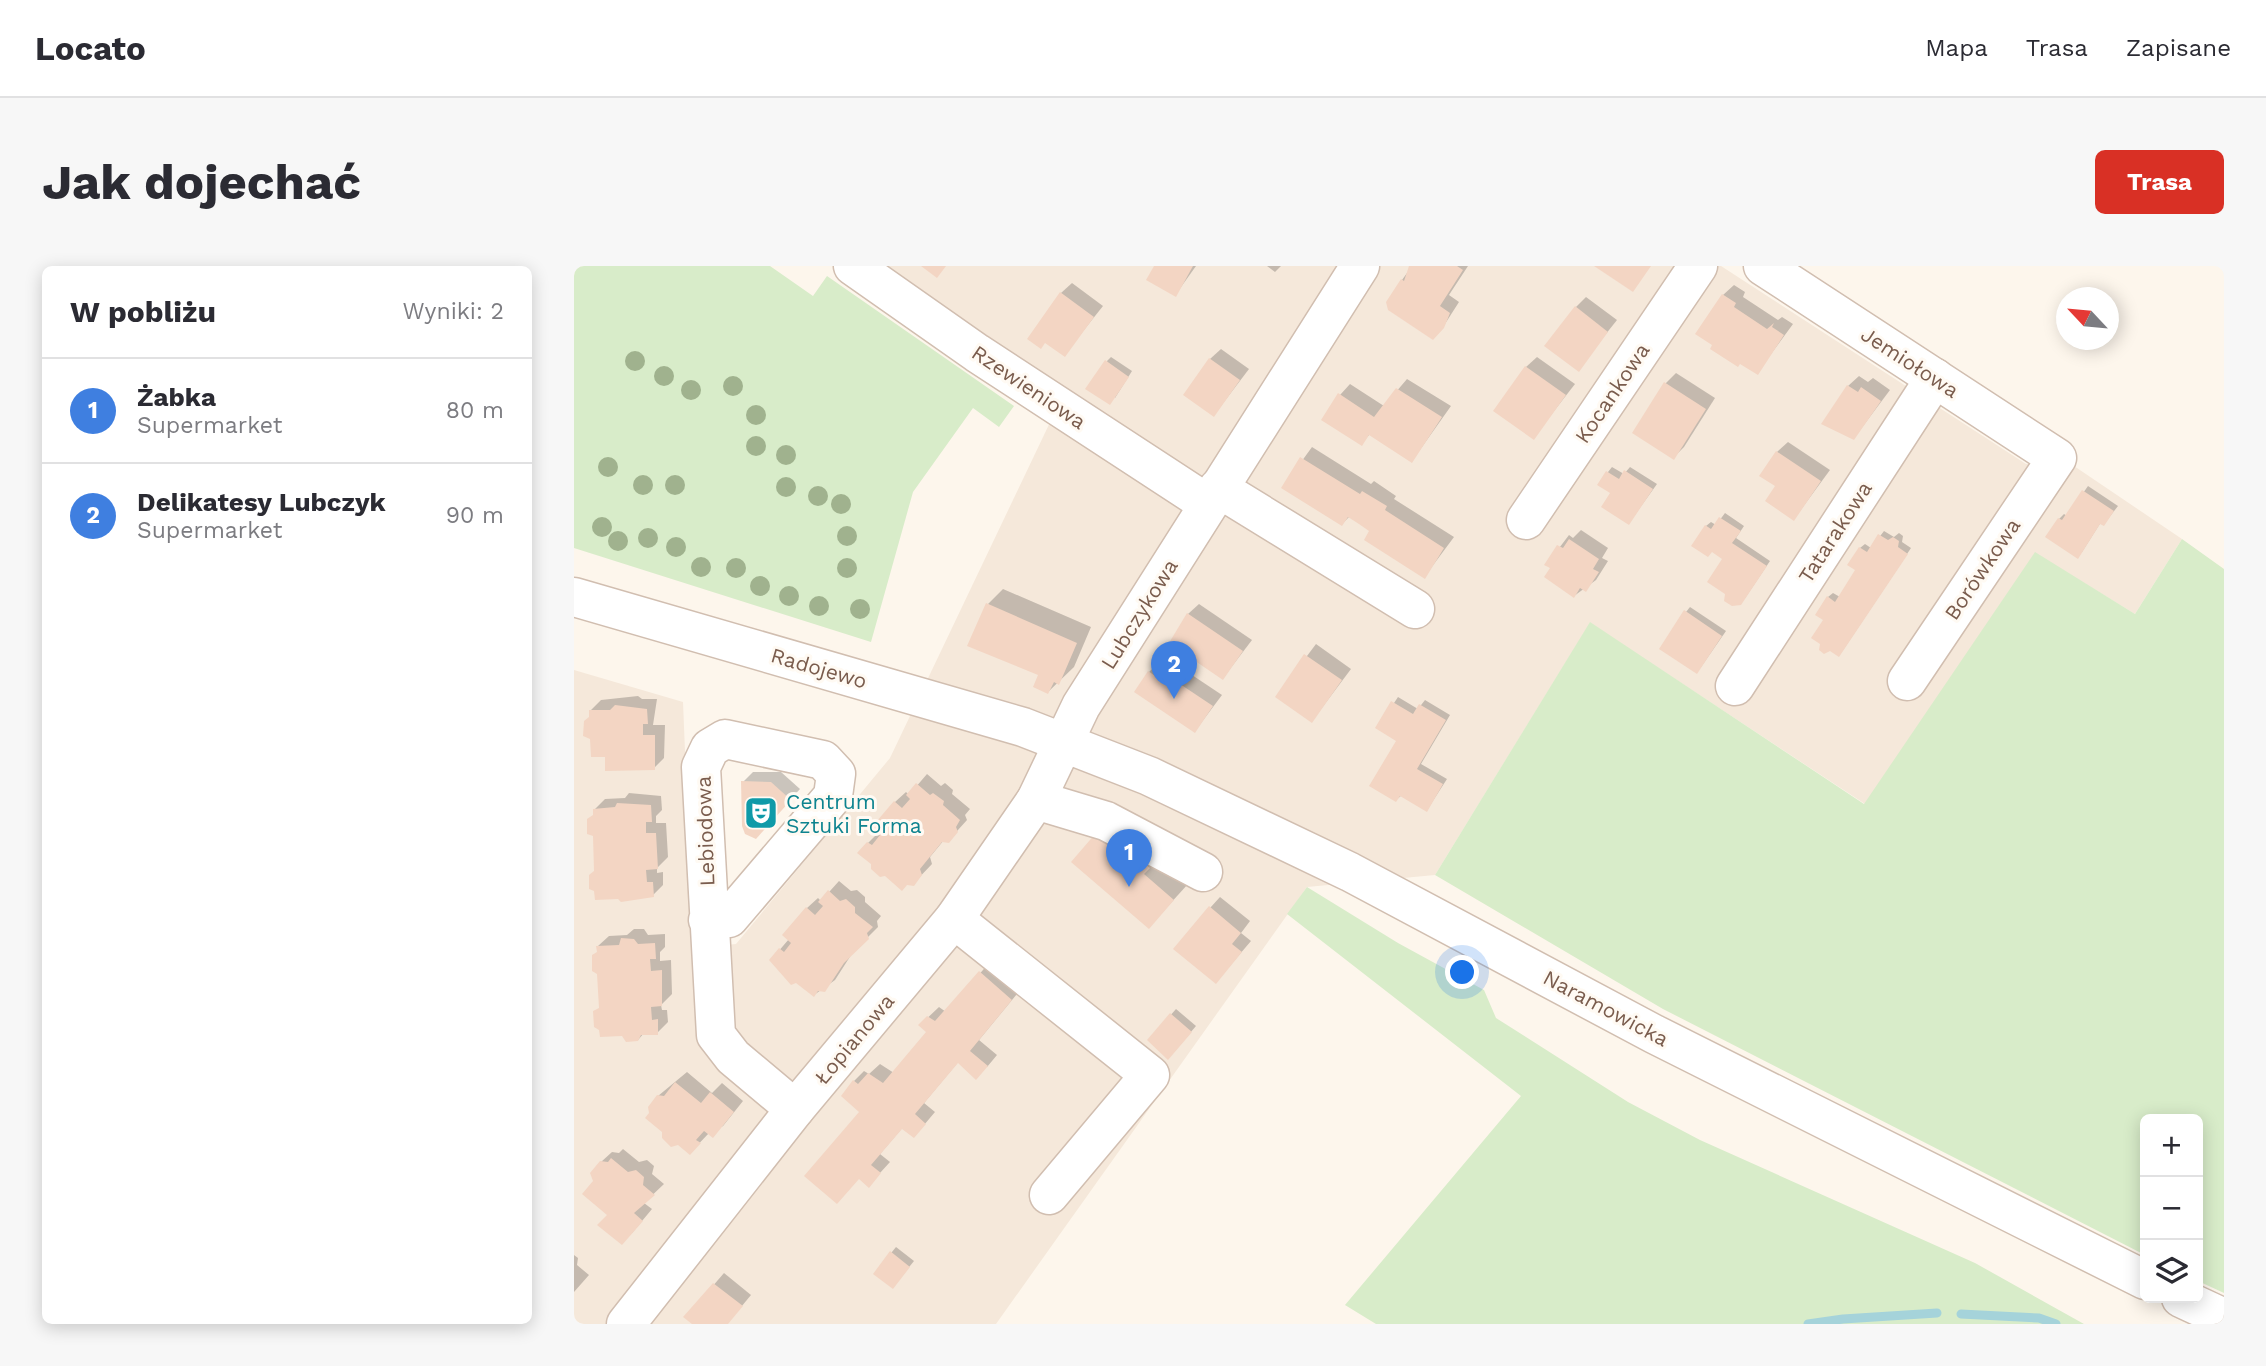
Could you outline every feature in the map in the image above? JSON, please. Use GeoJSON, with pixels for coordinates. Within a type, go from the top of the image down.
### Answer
{"type":"FeatureCollection","features":[{"type":"Feature","properties":{"kind":"street","name":"Rzewieniowa"},"geometry":{"type":"LineString","coordinates":[[853,266],[977,353],[1213,496]]}},
{"type":"Feature","properties":{"kind":"street","name":"Lubczykowa"},"geometry":{"type":"LineString","coordinates":[[1063,741],[1081,706],[1360,266]]}},
{"type":"Feature","properties":{"kind":"street","name":"Kocankowa"},"geometry":{"type":"LineString","coordinates":[[1526,520],[1698,266]]}},
{"type":"Feature","properties":{"kind":"street","name":"Jemiołowa"},"geometry":{"type":"LineString","coordinates":[[1763,266],[2057,457]]}},
{"type":"Feature","properties":{"kind":"street","name":"Tatarakowa"},"geometry":{"type":"LineString","coordinates":[[1735,686],[1934,378]]}},
{"type":"Feature","properties":{"kind":"street","name":"Borówkowa"},"geometry":{"type":"LineString","coordinates":[[1907,681],[2057,457]]}},
{"type":"Feature","properties":{"kind":"street"},"geometry":{"type":"LineString","coordinates":[[1213,496],[1415,609]]}},
{"type":"Feature","properties":{"kind":"street","name":"Radojewo"},"geometry":{"type":"LineString","coordinates":[[574,597],[1023,727],[1063,741]]}},
{"type":"Feature","properties":{"kind":"street","name":"Lebiodowa"},"geometry":{"type":"LineString","coordinates":[[708,920],[729,918],[832,796],[836,774],[823,760],[725,739],[710,748],[701,768],[708,920],[716,1035],[733,1057],[795,1109]]}},
{"type":"Feature","properties":{"kind":"street","name":"Łopianowa"},"geometry":{"type":"LineString","coordinates":[[626,1324],[795,1109],[954,919],[1037,800],[1050,778],[1063,741]]}},
{"type":"Feature","properties":{"kind":"street","name":"Naramowicka"},"geometry":{"type":"LineString","coordinates":[[1063,741],[1179,789],[1350,872],[1654,1034],[2140,1277]]}},
{"type":"Feature","properties":{"kind":"street"},"geometry":{"type":"LineString","coordinates":[[1037,800],[1106,821],[1203,872]]}},
{"type":"Feature","properties":{"kind":"street"},"geometry":{"type":"LineString","coordinates":[[954,919],[1150,1075],[1049,1195]]}},
{"type":"Feature","properties":{"kind":"street"},"geometry":{"type":"LineString","coordinates":[[2192,1303],[2224,1318]]}},
{"type":"Feature","properties":{"kind":"shaded area"},"geometry":{"type":"Polygon","coordinates":[[[886,266],[1721,266],[2026,464],[2074,466],[2182,539],[2135,614],[2035,553],[1865,804],[1590,623],[1435,875],[1307,887],[996,1324],[574,1324],[574,670],[683,702],[693,948],[736,944],[890,758],[1064,393],[886,266]]]}},
{"type":"Feature","properties":{"kind":"green space"},"geometry":{"type":"Polygon","coordinates":[[[574,266],[770,266],[813,296],[827,276],[1014,406],[999,427],[973,408],[913,492],[871,642],[574,548],[574,266]]]}},
{"type":"Feature","properties":{"kind":"green space"},"geometry":{"type":"Polygon","coordinates":[[[2182,539],[2224,569],[2224,1293],[2203,1283],[2203,1114],[2140,1114],[2140,1252],[1663,1009],[1435,875],[1590,622],[1864,804],[2035,552],[2135,614],[2182,539]]]}},
{"type":"Feature","properties":{"kind":"green space"},"geometry":{"type":"Polygon","coordinates":[[[1307,887],[1398,943],[1484,990],[1496,1018],[1628,1102],[1700,1140],[1975,1263],[2084,1324],[1376,1324],[1345,1305],[1521,1096],[1287,914],[1307,887]]]}},
{"type":"Feature","properties":{"kind":"building"},"geometry":{"type":"Polygon","coordinates":[[[921,266],[946,266],[937,278],[921,266]]]}},
{"type":"Feature","properties":{"kind":"building"},"geometry":{"type":"Polygon","coordinates":[[[1154,266],[1193,266],[1176,297],[1146,280],[1154,266]]]}},
{"type":"Feature","properties":{"kind":"building"},"geometry":{"type":"Polygon","coordinates":[[[1409,266],[1457,266],[1463,270],[1440,306],[1450,313],[1444,328],[1433,340],[1388,310],[1386,302],[1401,279],[1404,281],[1409,266]]]}},
{"type":"Feature","properties":{"kind":"building"},"geometry":{"type":"Polygon","coordinates":[[[1594,266],[1651,266],[1633,292],[1594,266]]]}},
{"type":"Feature","properties":{"kind":"building"},"geometry":{"type":"Polygon","coordinates":[[[1060,292],[1094,317],[1065,357],[1045,343],[1041,349],[1027,339],[1060,292]]]}},
{"type":"Feature","properties":{"kind":"building"},"geometry":{"type":"Polygon","coordinates":[[[1722,294],[1736,303],[1734,307],[1767,329],[1774,323],[1772,327],[1784,335],[1758,375],[1740,364],[1738,367],[1710,349],[1712,345],[1695,334],[1722,294]]]}},
{"type":"Feature","properties":{"kind":"building"},"geometry":{"type":"Polygon","coordinates":[[[1575,306],[1608,332],[1579,372],[1544,346],[1575,306]]]}},
{"type":"Feature","properties":{"kind":"building"},"geometry":{"type":"Polygon","coordinates":[[[1209,358],[1240,380],[1214,417],[1183,395],[1209,358]]]}},
{"type":"Feature","properties":{"kind":"building"},"geometry":{"type":"Polygon","coordinates":[[[1105,360],[1129,377],[1110,405],[1085,389],[1105,360]]]}},
{"type":"Feature","properties":{"kind":"building"},"geometry":{"type":"Polygon","coordinates":[[[1525,366],[1566,395],[1534,440],[1493,411],[1525,366]]]}},
{"type":"Feature","properties":{"kind":"building"},"geometry":{"type":"Polygon","coordinates":[[[1664,382],[1706,409],[1674,460],[1632,433],[1664,382]]]}},
{"type":"Feature","properties":{"kind":"building"},"geometry":{"type":"Polygon","coordinates":[[[1847,385],[1858,392],[1861,387],[1881,401],[1854,440],[1821,424],[1847,385]]]}},
{"type":"Feature","properties":{"kind":"building"},"geometry":{"type":"Polygon","coordinates":[[[1396,388],[1442,417],[1412,463],[1369,435],[1362,446],[1321,420],[1338,393],[1374,417],[1396,388]]]}},
{"type":"Feature","properties":{"kind":"building"},"geometry":{"type":"Polygon","coordinates":[[[1776,451],[1821,481],[1794,521],[1765,501],[1775,486],[1759,476],[1776,451]]]}},
{"type":"Feature","properties":{"kind":"building"},"geometry":{"type":"Polygon","coordinates":[[[1300,457],[1360,494],[1362,491],[1387,506],[1385,510],[1444,548],[1425,579],[1364,540],[1369,531],[1348,517],[1342,526],[1281,488],[1300,457]]]}},
{"type":"Feature","properties":{"kind":"building"},"geometry":{"type":"Polygon","coordinates":[[[1624,470],[1653,489],[1629,525],[1601,507],[1610,493],[1597,485],[1606,471],[1619,479],[1624,470]]]}},
{"type":"Feature","properties":{"kind":"building"},"geometry":{"type":"Polygon","coordinates":[[[2082,490],[2114,511],[2104,526],[2100,524],[2078,559],[2045,537],[2058,518],[2062,520],[2082,490]]]}},
{"type":"Feature","properties":{"kind":"building"},"geometry":{"type":"Polygon","coordinates":[[[1719,517],[1741,531],[1732,543],[1767,566],[1741,605],[1732,606],[1724,601],[1725,594],[1707,582],[1722,559],[1712,552],[1708,557],[1691,546],[1705,525],[1711,529],[1719,517]]]}},
{"type":"Feature","properties":{"kind":"building"},"geometry":{"type":"Polygon","coordinates":[[[1878,534],[1888,540],[1893,537],[1899,541],[1898,547],[1908,554],[1839,657],[1830,651],[1824,654],[1819,650],[1820,644],[1811,638],[1823,620],[1815,615],[1827,596],[1835,602],[1855,570],[1847,565],[1859,547],[1867,552],[1878,534]]]}},
{"type":"Feature","properties":{"kind":"building"},"geometry":{"type":"Polygon","coordinates":[[[1569,539],[1599,559],[1593,569],[1599,572],[1586,592],[1580,588],[1574,598],[1544,577],[1550,568],[1544,565],[1557,545],[1563,548],[1569,539]]]}},
{"type":"Feature","properties":{"kind":"building"},"geometry":{"type":"Polygon","coordinates":[[[986,603],[1077,643],[1059,685],[1054,682],[1048,694],[1033,687],[1038,675],[967,646],[986,603]]]}},
{"type":"Feature","properties":{"kind":"building"},"geometry":{"type":"Polygon","coordinates":[[[1684,610],[1722,636],[1697,674],[1659,649],[1684,610]]]}},
{"type":"Feature","properties":{"kind":"building"},"geometry":{"type":"Polygon","coordinates":[[[1187,613],[1243,651],[1223,680],[1169,643],[1187,613]]]}},
{"type":"Feature","properties":{"kind":"building"},"geometry":{"type":"Polygon","coordinates":[[[1304,654],[1342,680],[1312,723],[1275,697],[1304,654]]]}},
{"type":"Feature","properties":{"kind":"building"},"geometry":{"type":"Polygon","coordinates":[[[1148,671],[1164,682],[1168,676],[1213,706],[1195,733],[1134,692],[1148,671]]]}},
{"type":"Feature","properties":{"kind":"building"},"geometry":{"type":"Polygon","coordinates":[[[1391,701],[1413,714],[1419,704],[1446,720],[1417,769],[1443,784],[1427,812],[1400,796],[1396,802],[1369,786],[1396,741],[1375,728],[1391,701]]]}},
{"type":"Feature","properties":{"kind":"building"},"geometry":{"type":"Polygon","coordinates":[[[615,705],[647,709],[648,724],[643,724],[643,735],[655,735],[655,770],[605,771],[605,757],[591,757],[590,739],[583,736],[584,721],[589,717],[589,710],[610,710],[615,705]]]}},
{"type":"Feature","properties":{"kind":"building","name":"Centrum Sztuki Forma"},"geometry":{"type":"Polygon","coordinates":[[[741,781],[771,782],[791,800],[756,839],[745,834],[742,826],[741,781]]]}},
{"type":"Feature","properties":{"kind":"building"},"geometry":{"type":"Polygon","coordinates":[[[916,783],[930,795],[933,793],[944,801],[943,805],[960,820],[956,827],[958,832],[949,843],[942,842],[920,869],[922,875],[914,886],[907,885],[902,891],[885,876],[880,877],[871,869],[871,864],[857,853],[867,842],[872,845],[880,835],[871,828],[894,801],[902,808],[910,799],[906,795],[916,783]]]}},
{"type":"Feature","properties":{"kind":"building"},"geometry":{"type":"Polygon","coordinates":[[[617,803],[651,805],[652,822],[646,822],[646,833],[656,833],[658,869],[646,870],[647,882],[653,882],[654,897],[621,902],[618,899],[595,900],[594,891],[589,889],[589,875],[594,871],[593,836],[587,834],[587,819],[593,815],[593,809],[615,807],[617,803]]]}},
{"type":"Feature","properties":{"kind":"building"},"geometry":{"type":"Polygon","coordinates":[[[1096,833],[1126,859],[1132,853],[1150,868],[1144,874],[1174,900],[1149,929],[1071,862],[1096,833]]]}},
{"type":"Feature","properties":{"kind":"building"},"geometry":{"type":"Polygon","coordinates":[[[828,890],[840,901],[846,899],[855,907],[855,913],[873,927],[867,933],[869,939],[844,963],[825,992],[818,991],[814,997],[796,983],[791,985],[769,960],[779,948],[784,952],[791,943],[782,935],[806,907],[815,915],[823,906],[818,902],[828,890]]]}},
{"type":"Feature","properties":{"kind":"building"},"geometry":{"type":"Polygon","coordinates":[[[1209,906],[1241,933],[1232,944],[1242,952],[1216,984],[1173,949],[1209,906]]]}},
{"type":"Feature","properties":{"kind":"building"},"geometry":{"type":"Polygon","coordinates":[[[621,938],[634,939],[638,944],[655,943],[656,959],[650,959],[651,971],[662,970],[662,1006],[651,1007],[652,1020],[658,1019],[658,1035],[641,1035],[638,1041],[626,1042],[622,1036],[600,1037],[599,1030],[594,1027],[593,1011],[599,1008],[597,974],[592,971],[592,955],[597,952],[596,946],[619,945],[621,938]]]}},
{"type":"Feature","properties":{"kind":"building"},"geometry":{"type":"Polygon","coordinates":[[[979,971],[1012,1000],[970,1051],[988,1066],[976,1080],[958,1063],[915,1114],[926,1124],[914,1138],[902,1129],[871,1165],[881,1173],[869,1188],[859,1179],[837,1204],[804,1176],[859,1112],[841,1096],[853,1080],[858,1084],[868,1073],[883,1083],[926,1032],[918,1025],[927,1016],[935,1021],[979,971]]]}},
{"type":"Feature","properties":{"kind":"building"},"geometry":{"type":"Polygon","coordinates":[[[1170,1013],[1192,1032],[1168,1060],[1147,1040],[1170,1013]]]}},
{"type":"Feature","properties":{"kind":"building"},"geometry":{"type":"Polygon","coordinates":[[[675,1082],[701,1103],[710,1092],[734,1112],[713,1138],[704,1131],[696,1140],[701,1143],[690,1155],[678,1145],[671,1147],[662,1138],[662,1132],[645,1118],[649,1113],[648,1107],[657,1095],[664,1096],[675,1082]]]}},
{"type":"Feature","properties":{"kind":"building"},"geometry":{"type":"Polygon","coordinates":[[[611,1158],[628,1172],[636,1170],[644,1177],[643,1185],[655,1195],[634,1213],[643,1221],[622,1245],[597,1225],[607,1215],[582,1194],[593,1181],[590,1173],[600,1161],[608,1162],[611,1158]]]}},
{"type":"Feature","properties":{"kind":"building"},"geometry":{"type":"Polygon","coordinates":[[[890,1251],[910,1267],[893,1289],[873,1274],[890,1251]]]}},
{"type":"Feature","properties":{"kind":"building"},"geometry":{"type":"Polygon","coordinates":[[[713,1283],[743,1306],[728,1324],[692,1324],[683,1317],[713,1283]]]}},
{"type":"Feature","properties":{"kind":"waterway"},"geometry":{"type":"LineString","coordinates":[[1808,1324],[1937,1313]]}},
{"type":"Feature","properties":{"kind":"waterway"},"geometry":{"type":"LineString","coordinates":[[1961,1314],[2039,1318],[2056,1324]]}},
{"type":"Feature","properties":{"kind":"place","name":"Delikatesy Lubczyk"},"geometry":{"type":"Point","coordinates":[1174,699]}},
{"type":"Feature","properties":{"kind":"place","name":"Centrum Sztuki Forma"},"geometry":{"type":"Point","coordinates":[761,813]}},
{"type":"Feature","properties":{"kind":"place","name":"Żabka"},"geometry":{"type":"Point","coordinates":[1129,887]}}]}
